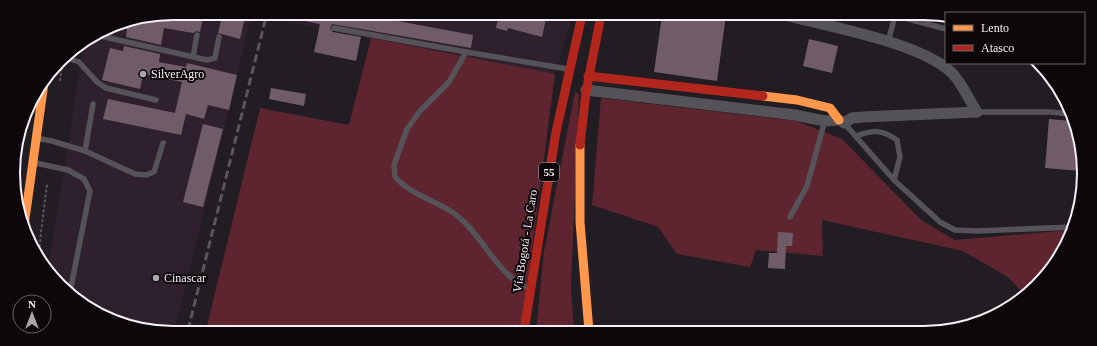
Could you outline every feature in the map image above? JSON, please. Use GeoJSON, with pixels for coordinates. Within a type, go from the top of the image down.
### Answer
{"type":"FeatureCollection","features":[{"type":"Feature","properties":{"kind":"main road","name":"Vía Bogotá - La Caro"},"geometry":{"type":"LineString","coordinates":[[525,326],[539,224],[581,20]]}},
{"type":"Feature","properties":{"kind":"main road"},"geometry":{"type":"LineString","coordinates":[[589,326],[580,221],[580,152],[588,76],[600,20]]}},
{"type":"Feature","properties":{"kind":"main road"},"geometry":{"type":"LineString","coordinates":[[588,76],[797,100],[830,108],[841,121]]}},
{"type":"Feature","properties":{"kind":"main road"},"geometry":{"type":"LineString","coordinates":[[26,215],[43,92]]}},
{"type":"Feature","properties":{"kind":"main road"},"geometry":{"type":"LineString","coordinates":[[25,151],[41,95]]}},
{"type":"Feature","properties":{"kind":"street"},"geometry":{"type":"LineString","coordinates":[[804,20],[888,42],[930,58],[952,74],[977,112]]}},
{"type":"Feature","properties":{"kind":"street"},"geometry":{"type":"LineString","coordinates":[[586,90],[795,115],[825,121],[841,121],[863,116],[977,112]]}},
{"type":"Feature","properties":{"kind":"lane"},"geometry":{"type":"LineString","coordinates":[[888,42],[895,20]]}},
{"type":"Feature","properties":{"kind":"lane"},"geometry":{"type":"LineString","coordinates":[[911,20],[945,29]]}},
{"type":"Feature","properties":{"kind":"lane"},"geometry":{"type":"LineString","coordinates":[[334,28],[570,70]]}},
{"type":"Feature","properties":{"kind":"lane"},"geometry":{"type":"LineString","coordinates":[[193,57],[196,35]]}},
{"type":"Feature","properties":{"kind":"lane"},"geometry":{"type":"LineString","coordinates":[[103,37],[207,60],[215,58],[218,37]]}},
{"type":"Feature","properties":{"kind":"lane"},"geometry":{"type":"LineString","coordinates":[[466,52],[449,82],[420,111],[407,129],[394,166],[394,177],[401,185],[453,212],[506,271],[520,285],[530,289]]}},
{"type":"Feature","properties":{"kind":"lane"},"geometry":{"type":"LineString","coordinates":[[71,59],[80,62],[97,82],[106,88],[156,100]]}},
{"type":"Feature","properties":{"kind":"lane"},"geometry":{"type":"LineString","coordinates":[[85,151],[93,104]]}},
{"type":"Feature","properties":{"kind":"lane"},"geometry":{"type":"LineString","coordinates":[[790,217],[807,186],[830,108]]}},
{"type":"Feature","properties":{"kind":"lane"},"geometry":{"type":"LineString","coordinates":[[977,112],[1051,112],[1065,113]]}},
{"type":"Feature","properties":{"kind":"lane"},"geometry":{"type":"LineString","coordinates":[[841,121],[894,180],[940,222],[955,230],[977,231],[1067,227]]}},
{"type":"Feature","properties":{"kind":"lane"},"geometry":{"type":"LineString","coordinates":[[856,136],[870,131],[885,132],[897,140],[900,157],[894,180]]}},
{"type":"Feature","properties":{"kind":"lane"},"geometry":{"type":"LineString","coordinates":[[36,139],[52,141],[85,151],[135,174],[146,176],[154,172],[164,143]]}},
{"type":"Feature","properties":{"kind":"lane"},"geometry":{"type":"LineString","coordinates":[[33,162],[68,170],[84,179],[90,191],[71,287]]}},
{"type":"Feature","properties":{"kind":"shaded area"},"geometry":{"type":"Polygon","coordinates":[[[250,20],[176,326],[153,325],[133,321],[96,306],[72,288],[49,262],[83,50],[96,40],[114,32],[133,25],[153,21],[250,20]]]}},
{"type":"Feature","properties":{"kind":"shaded area"},"geometry":{"type":"Polygon","coordinates":[[[286,20],[571,20],[555,74],[286,22],[286,20]]]}},
{"type":"Feature","properties":{"kind":"shaded area"},"geometry":{"type":"Polygon","coordinates":[[[371,38],[555,74],[522,326],[207,326],[260,108],[349,125],[371,38]]]}},
{"type":"Feature","properties":{"kind":"shaded area"},"geometry":{"type":"Polygon","coordinates":[[[575,92],[579,94],[571,288],[574,326],[537,326],[544,252],[575,92]]]}},
{"type":"Feature","properties":{"kind":"shaded area"},"geometry":{"type":"Polygon","coordinates":[[[601,98],[796,121],[842,139],[921,220],[955,240],[1066,230],[1057,250],[1039,274],[1021,291],[1008,277],[963,251],[822,220],[823,256],[756,250],[750,267],[677,254],[658,227],[592,205],[601,98]]]}},
{"type":"Feature","properties":{"kind":"building"},"geometry":{"type":"Polygon","coordinates":[[[203,20],[200,32],[196,31],[193,33],[164,28],[161,45],[126,37],[127,29],[123,28],[153,21],[203,20]]]}},
{"type":"Feature","properties":{"kind":"building"},"geometry":{"type":"Polygon","coordinates":[[[221,20],[244,20],[240,39],[218,33],[221,20]]]}},
{"type":"Feature","properties":{"kind":"building"},"geometry":{"type":"Polygon","coordinates":[[[299,20],[392,20],[473,35],[471,48],[332,24],[330,28],[333,32],[361,37],[356,61],[314,52],[320,24],[299,20]]]}},
{"type":"Feature","properties":{"kind":"building"},"geometry":{"type":"Polygon","coordinates":[[[498,20],[546,20],[542,37],[508,28],[507,31],[496,28],[498,20]]]}},
{"type":"Feature","properties":{"kind":"building"},"geometry":{"type":"Polygon","coordinates":[[[661,20],[725,20],[717,81],[654,72],[661,20]]]}},
{"type":"Feature","properties":{"kind":"building"},"geometry":{"type":"Polygon","coordinates":[[[809,39],[838,46],[832,73],[803,66],[809,39]]]}},
{"type":"Feature","properties":{"kind":"building"},"geometry":{"type":"Polygon","coordinates":[[[124,46],[160,54],[159,62],[186,67],[187,63],[237,75],[229,110],[208,105],[204,119],[186,114],[181,135],[103,119],[108,99],[175,113],[182,82],[143,74],[140,89],[102,80],[110,48],[123,51],[124,46]]]}},
{"type":"Feature","properties":{"kind":"building"},"geometry":{"type":"Polygon","coordinates":[[[271,88],[306,94],[304,106],[269,99],[271,88]]]}},
{"type":"Feature","properties":{"kind":"building"},"geometry":{"type":"Polygon","coordinates":[[[1049,119],[1068,121],[1076,153],[1077,171],[1045,168],[1049,119]]]}},
{"type":"Feature","properties":{"kind":"building"},"geometry":{"type":"Polygon","coordinates":[[[203,124],[223,129],[203,207],[183,202],[203,124]]]}},
{"type":"Feature","properties":{"kind":"building"},"geometry":{"type":"Polygon","coordinates":[[[778,232],[793,233],[792,246],[786,246],[785,269],[768,268],[769,253],[777,253],[778,232]]]}},
{"type":"Feature","properties":{"kind":"railway"},"geometry":{"type":"LineString","coordinates":[[189,326],[265,20]]}},
{"type":"Feature","properties":{"kind":"traffic: slow"},"geometry":{"type":"LineString","coordinates":[[26,215],[43,92]]}},
{"type":"Feature","properties":{"kind":"traffic: slow"},"geometry":{"type":"LineString","coordinates":[[763,96],[797,100],[830,108],[839,120]]}},
{"type":"Feature","properties":{"kind":"traffic: slow"},"geometry":{"type":"LineString","coordinates":[[580,145],[580,222],[589,326]]}},
{"type":"Feature","properties":{"kind":"traffic: jam"},"geometry":{"type":"LineString","coordinates":[[525,326],[556,132],[581,20]]}},
{"type":"Feature","properties":{"kind":"traffic: jam"},"geometry":{"type":"LineString","coordinates":[[580,145],[586,92],[600,20]]}},
{"type":"Feature","properties":{"kind":"traffic: jam"},"geometry":{"type":"LineString","coordinates":[[588,76],[763,96]]}},
{"type":"Feature","properties":{"kind":"place","name":"SilverAgro"},"geometry":{"type":"Point","coordinates":[143,74]}},
{"type":"Feature","properties":{"kind":"place","name":"Cinascar"},"geometry":{"type":"Point","coordinates":[156,278]}}]}
